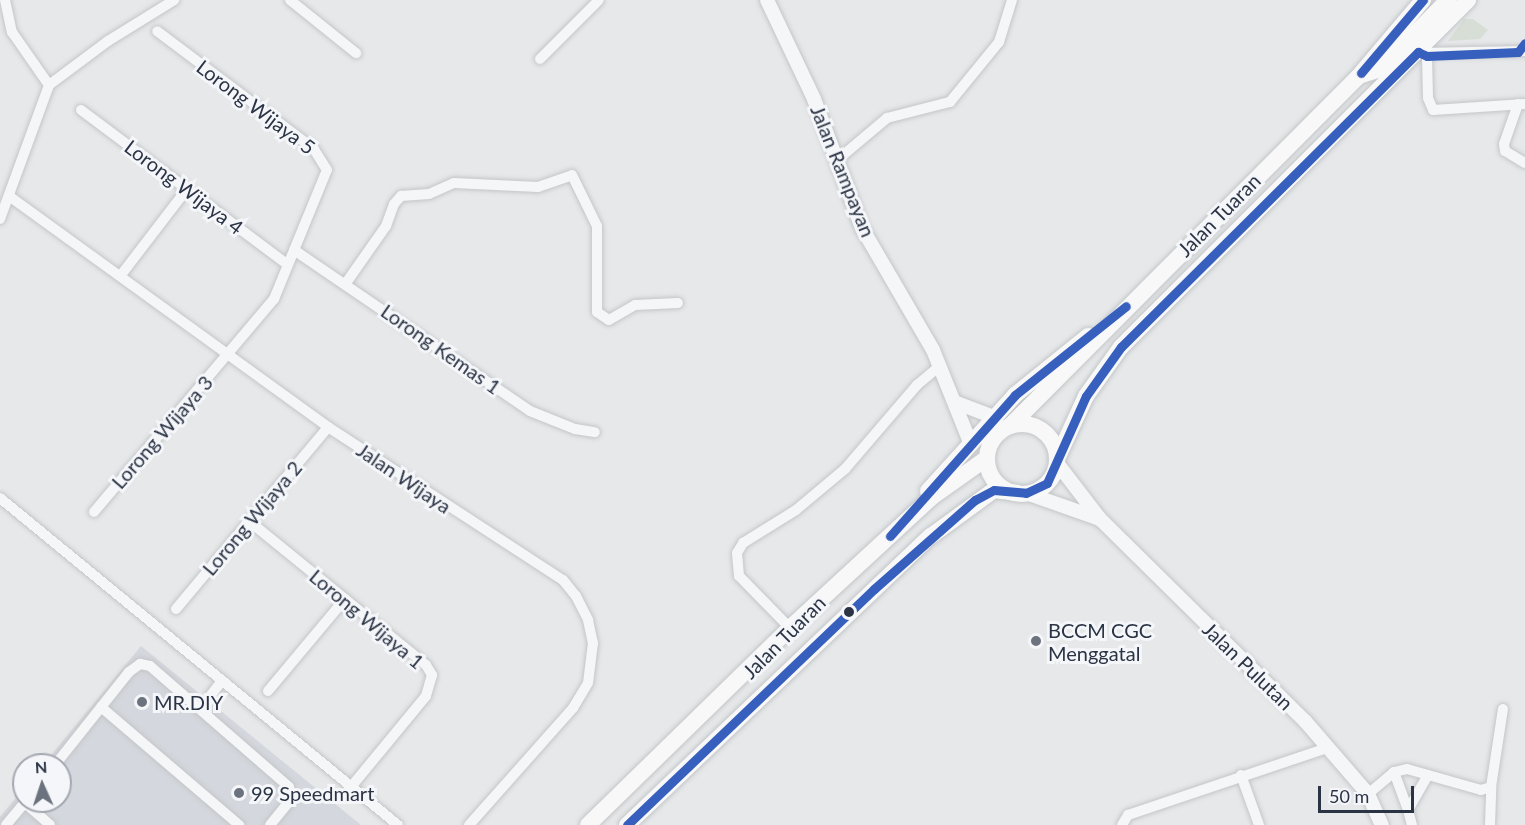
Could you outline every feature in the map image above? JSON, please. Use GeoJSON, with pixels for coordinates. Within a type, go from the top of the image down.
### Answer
{"type":"FeatureCollection","features":[{"type":"Feature","properties":{"kind":"main road","name":"Jalan Tuaran"},"geometry":{"type":"LineString","coordinates":[[1010,426],[1115,323],[1125,307],[1358,77],[1423,0]]}},
{"type":"Feature","properties":{"kind":"main road"},"geometry":{"type":"LineString","coordinates":[[1358,77],[1380,69],[1448,0]]}},
{"type":"Feature","properties":{"kind":"main road","name":"Jalan Tuaran"},"geometry":{"type":"LineString","coordinates":[[1057,461],[1086,396],[1121,347],[1343,129],[1423,54],[1468,0]]}},
{"type":"Feature","properties":{"kind":"main road"},"geometry":{"type":"LineString","coordinates":[[1140,294],[1156,292],[1340,108],[1347,108],[1351,115],[1343,129]]}},
{"type":"Feature","properties":{"kind":"main road"},"geometry":{"type":"LineString","coordinates":[[915,512],[970,442],[1015,395],[1125,307]]}},
{"type":"Feature","properties":{"kind":"main road"},"geometry":{"type":"LineString","coordinates":[[1027,424],[1042,430],[1053,443],[1057,461],[1047,483],[1022,493],[996,481],[987,458],[995,437],[1010,426],[1027,424]]}},
{"type":"Feature","properties":{"kind":"main road","name":"Jalan Tuaran"},"geometry":{"type":"LineString","coordinates":[[588,825],[790,628],[915,512],[987,458]]}},
{"type":"Feature","properties":{"kind":"main road","name":"Jalan Tuaran"},"geometry":{"type":"LineString","coordinates":[[627,825],[931,536],[993,490],[1022,493]]}},
{"type":"Feature","properties":{"kind":"street"},"geometry":{"type":"LineString","coordinates":[[5,0],[12,32],[49,84]]}},
{"type":"Feature","properties":{"kind":"street"},"geometry":{"type":"LineString","coordinates":[[0,219],[49,84],[108,41],[174,0]]}},
{"type":"Feature","properties":{"kind":"street"},"geometry":{"type":"LineString","coordinates":[[290,0],[356,53]]}},
{"type":"Feature","properties":{"kind":"street"},"geometry":{"type":"LineString","coordinates":[[540,59],[599,0]]}},
{"type":"Feature","properties":{"kind":"street","name":"Jalan Rampayan"},"geometry":{"type":"LineString","coordinates":[[767,0],[814,99],[862,228],[940,366],[957,403],[970,442]]}},
{"type":"Feature","properties":{"kind":"street"},"geometry":{"type":"LineString","coordinates":[[836,161],[887,118],[950,102],[999,42],[1012,0]]}},
{"type":"Feature","properties":{"kind":"street","name":"Lorong Wijaya 5"},"geometry":{"type":"LineString","coordinates":[[157,31],[314,149],[324,161],[327,170],[274,299],[230,353]]}},
{"type":"Feature","properties":{"kind":"street"},"geometry":{"type":"LineString","coordinates":[[1523,49],[1423,54],[1428,98],[1432,110],[1522,104],[1504,144],[1506,151],[1525,163]]}},
{"type":"Feature","properties":{"kind":"street","name":"Lorong Wijaya 4"},"geometry":{"type":"LineString","coordinates":[[81,110],[287,264]]}},
{"type":"Feature","properties":{"kind":"street"},"geometry":{"type":"LineString","coordinates":[[346,283],[386,226],[394,204],[401,196],[429,194],[454,183],[538,187],[572,175],[597,226],[597,312],[609,320],[635,305],[678,303]]}},
{"type":"Feature","properties":{"kind":"street"},"geometry":{"type":"LineString","coordinates":[[120,275],[187,189]]}},
{"type":"Feature","properties":{"kind":"street","name":"Jalan Wijaya"},"geometry":{"type":"LineString","coordinates":[[9,196],[230,353],[328,427],[563,580],[588,620],[593,650],[588,683],[573,708],[469,825]]}},
{"type":"Feature","properties":{"kind":"street","name":"Lorong Kemas 1"},"geometry":{"type":"LineString","coordinates":[[294,250],[346,283],[531,411],[575,429],[595,432]]}},
{"type":"Feature","properties":{"kind":"street","name":"Lorong Wijaya 3"},"geometry":{"type":"LineString","coordinates":[[94,512],[230,353]]}},
{"type":"Feature","properties":{"kind":"street"},"geometry":{"type":"LineString","coordinates":[[790,628],[739,576],[737,553],[742,543],[796,510],[845,469],[917,385],[940,366]]}},
{"type":"Feature","properties":{"kind":"street"},"geometry":{"type":"LineString","coordinates":[[957,403],[994,417]]}},
{"type":"Feature","properties":{"kind":"street","name":"Lorong Wijaya 2"},"geometry":{"type":"LineString","coordinates":[[176,609],[328,427]]}},
{"type":"Feature","properties":{"kind":"street","name":"Jalan Pulutan"},"geometry":{"type":"LineString","coordinates":[[1057,461],[1100,519],[1327,747],[1368,794],[1382,825]]}},
{"type":"Feature","properties":{"kind":"street","name":"Jalan Pulutan"},"geometry":{"type":"LineString","coordinates":[[1022,493],[1100,519]]}},
{"type":"Feature","properties":{"kind":"street"},"geometry":{"type":"LineString","coordinates":[[0,498],[398,825]]}},
{"type":"Feature","properties":{"kind":"street","name":"Lorong Wijaya 1"},"geometry":{"type":"LineString","coordinates":[[249,521],[426,665],[432,675],[426,696],[351,787]]}},
{"type":"Feature","properties":{"kind":"street"},"geometry":{"type":"LineString","coordinates":[[268,692],[345,599]]}},
{"type":"Feature","properties":{"kind":"street"},"geometry":{"type":"LineString","coordinates":[[65,753],[129,672],[140,664],[150,666],[289,787],[292,798],[270,825]]}},
{"type":"Feature","properties":{"kind":"street"},"geometry":{"type":"LineString","coordinates":[[200,709],[222,681]]}},
{"type":"Feature","properties":{"kind":"street"},"geometry":{"type":"LineString","coordinates":[[101,707],[239,825]]}},
{"type":"Feature","properties":{"kind":"street"},"geometry":{"type":"LineString","coordinates":[[1490,825],[1491,788],[1503,709]]}},
{"type":"Feature","properties":{"kind":"street"},"geometry":{"type":"LineString","coordinates":[[1122,825],[1128,815],[1327,747]]}},
{"type":"Feature","properties":{"kind":"street"},"geometry":{"type":"LineString","coordinates":[[1368,794],[1394,772],[1407,769],[1481,790],[1491,788]]}},
{"type":"Feature","properties":{"kind":"street"},"geometry":{"type":"LineString","coordinates":[[1394,772],[1412,825]]}},
{"type":"Feature","properties":{"kind":"street"},"geometry":{"type":"LineString","coordinates":[[1241,775],[1259,825]]}},
{"type":"Feature","properties":{"kind":"street"},"geometry":{"type":"LineString","coordinates":[[1408,810],[1428,775]]}},
{"type":"Feature","properties":{"kind":"street"},"geometry":{"type":"LineString","coordinates":[[6,825],[16,813]]}},
{"type":"Feature","properties":{"kind":"street"},"geometry":{"type":"LineString","coordinates":[[37,813],[50,825]]}},
{"type":"Feature","properties":{"kind":"shaded area"},"geometry":{"type":"Polygon","coordinates":[[[1464,19],[1473,19],[1488,30],[1480,39],[1448,41],[1464,19]]]}},
{"type":"Feature","properties":{"kind":"shaded area"},"geometry":{"type":"Polygon","coordinates":[[[141,646],[361,825],[0,825],[0,817],[12,802],[12,813],[72,813],[72,753],[53,753],[141,646]]]}},
{"type":"Feature","properties":{"kind":"transit line"},"geometry":{"type":"LineString","coordinates":[[1361,73],[1423,0]]}},
{"type":"Feature","properties":{"kind":"transit line"},"geometry":{"type":"LineString","coordinates":[[627,825],[874,589],[975,500],[994,490],[1026,493],[1047,483],[1086,396],[1121,347],[1418,52],[1427,56],[1518,52],[1525,43]]}},
{"type":"Feature","properties":{"kind":"transit line"},"geometry":{"type":"LineString","coordinates":[[890,536],[1015,395],[1126,306]]}},
{"type":"Feature","properties":{"kind":"place","name":"BCCM CGC Menggatal"},"geometry":{"type":"Point","coordinates":[1036,641]}},
{"type":"Feature","properties":{"kind":"place","name":"MR.DIY"},"geometry":{"type":"Point","coordinates":[142,702]}},
{"type":"Feature","properties":{"kind":"place","name":"99 Speedmart"},"geometry":{"type":"Point","coordinates":[239,793]}}]}
